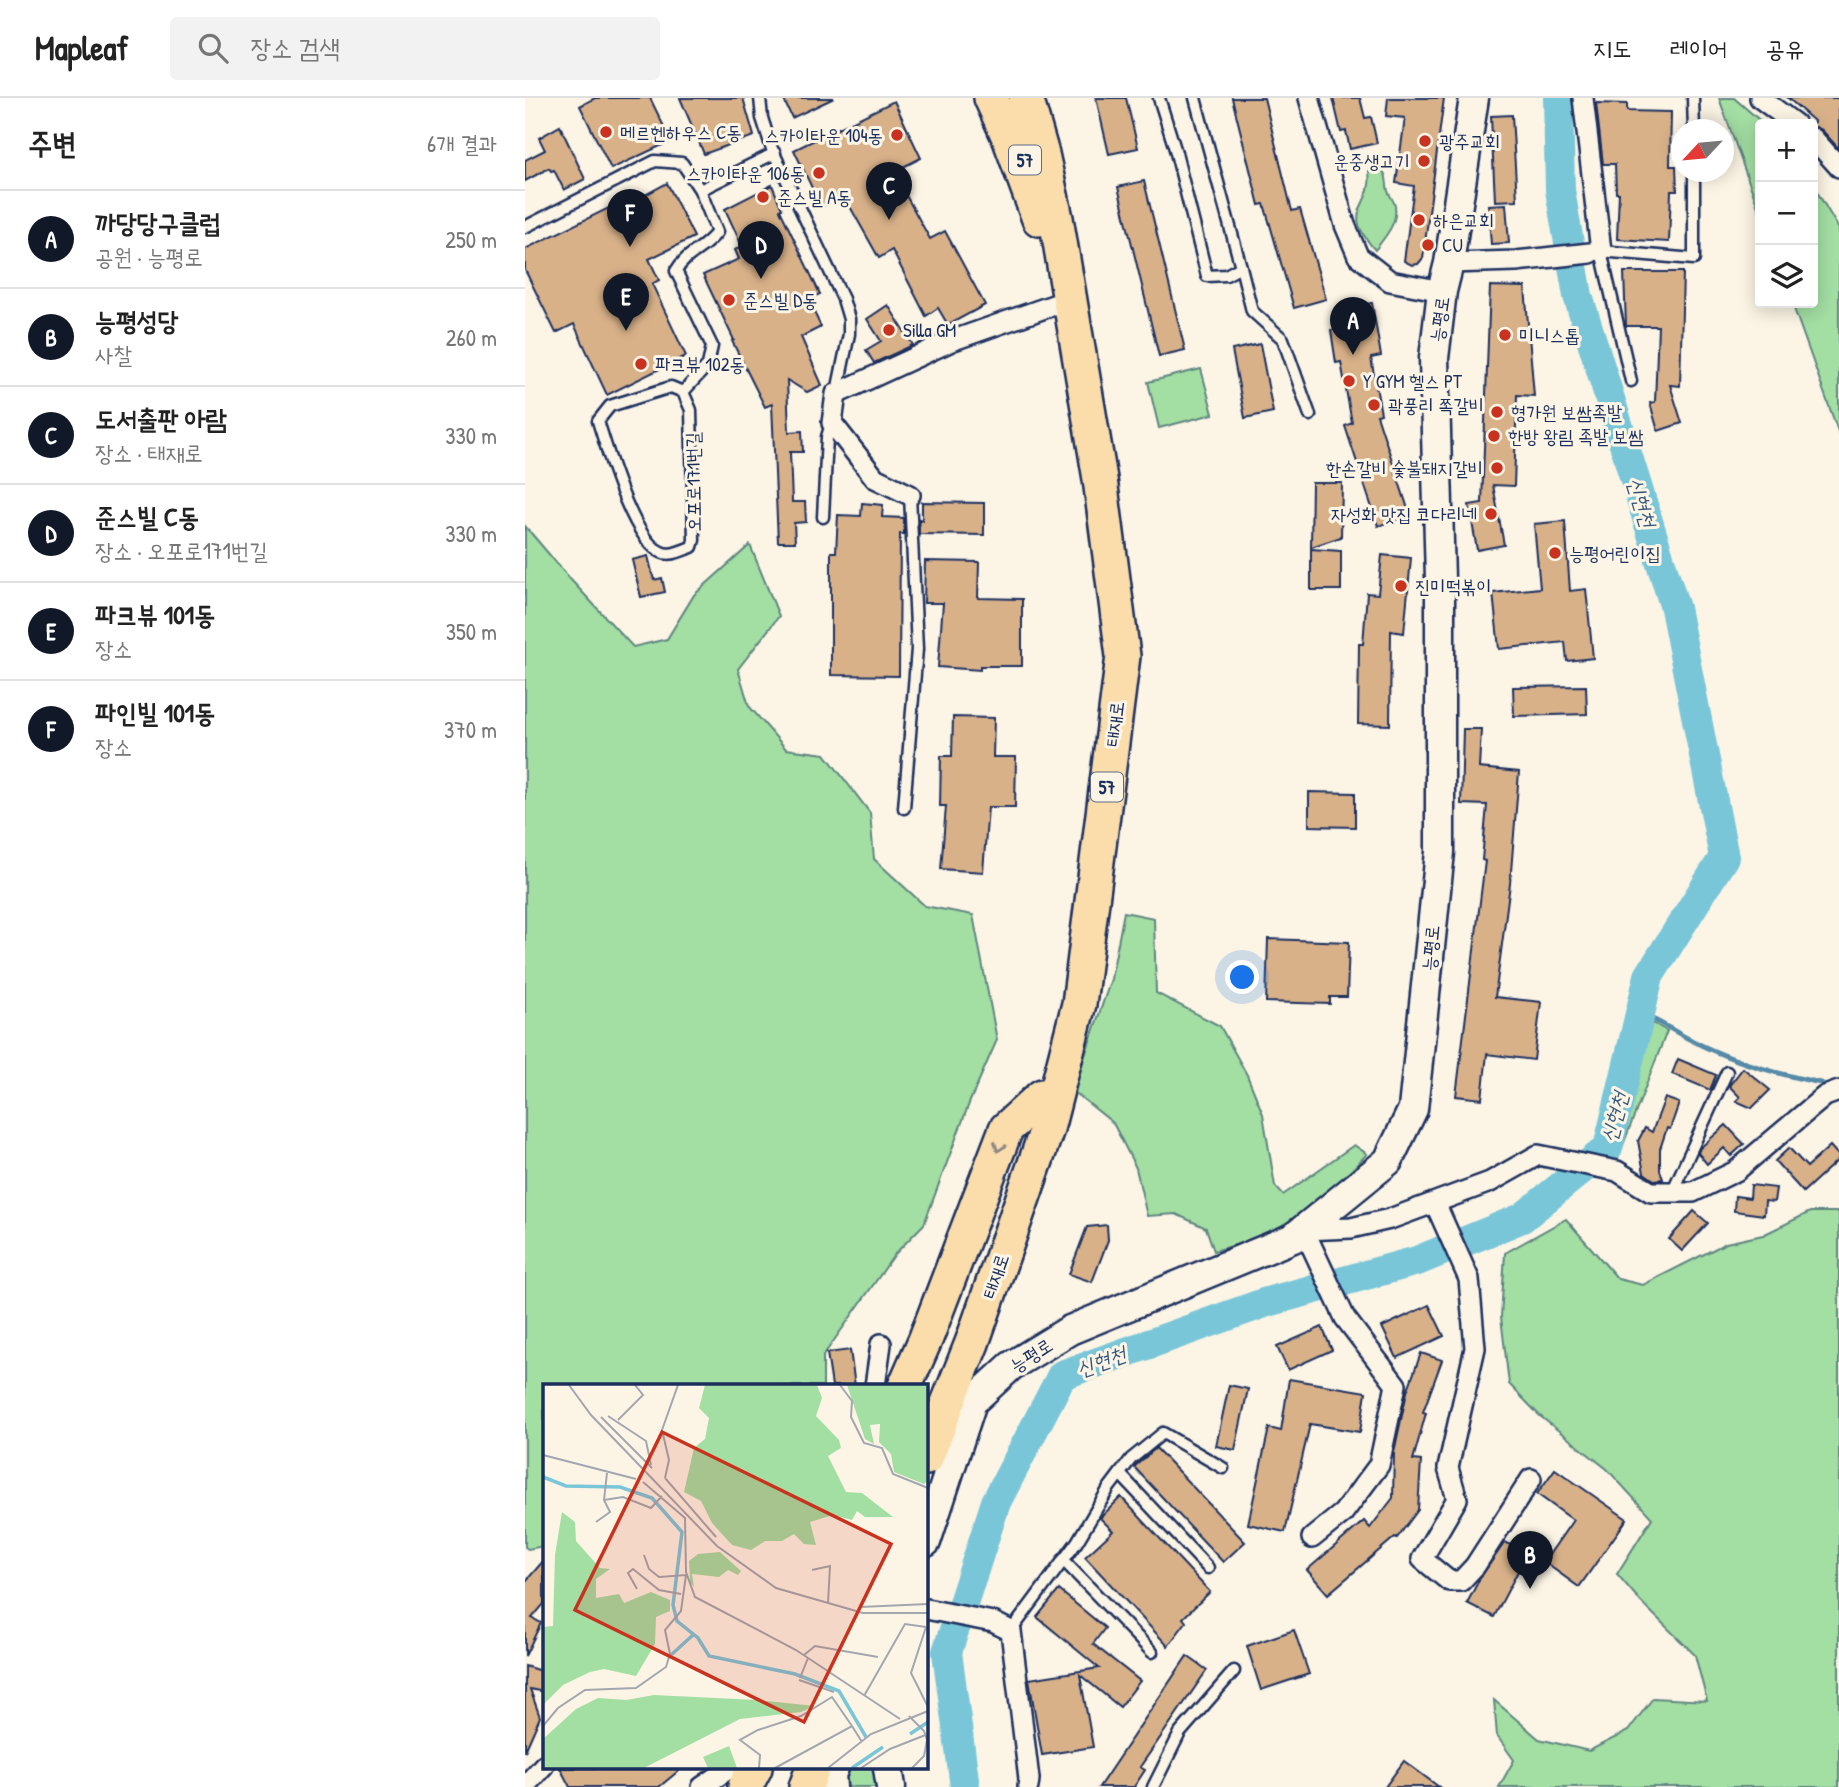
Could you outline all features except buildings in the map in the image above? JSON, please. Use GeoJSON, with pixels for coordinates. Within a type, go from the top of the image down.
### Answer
{"type":"FeatureCollection","features":[{"type":"Feature","properties":{"kind":"highway"},"geometry":{"type":"LineString","coordinates":[[991,98],[1048,220]]}},
{"type":"Feature","properties":{"kind":"highway","name":"태재로"},"geometry":{"type":"LineString","coordinates":[[927,1411],[1049,1096],[1079,1004],[1123,656],[1100,479],[1048,220],[1010,98]]}},
{"type":"Feature","properties":{"kind":"highway","name":"태재로"},"geometry":{"type":"LineString","coordinates":[[927,1455],[980,1320],[1047,1129],[1049,1096],[1090,831],[1109,659],[1090,479],[1059,303],[1042,154],[1026,98]]}},
{"type":"Feature","properties":{"kind":"highway"},"geometry":{"type":"LineString","coordinates":[[1038,98],[1057,180],[1048,220]]}},
{"type":"Feature","properties":{"kind":"highway"},"geometry":{"type":"LineString","coordinates":[[906,1384],[1006,1129],[1049,1096]]}},
{"type":"Feature","properties":{"kind":"highway"},"geometry":{"type":"LineString","coordinates":[[745,1787],[754,1770]]}},
{"type":"Feature","properties":{"kind":"main road","name":"능평로"},"geometry":{"type":"LineString","coordinates":[[927,1539],[972,1402],[1011,1366],[1070,1330],[1271,1247],[1304,1230],[1388,1161],[1413,1108],[1440,852],[1440,579],[1434,358],[1442,291],[1449,264],[1474,98]]}},
{"type":"Feature","properties":{"kind":"main road"},"geometry":{"type":"LineString","coordinates":[[889,1770],[891,1787]]}},
{"type":"Feature","properties":{"kind":"street"},"geometry":{"type":"LineString","coordinates":[[1309,98],[1345,225],[1359,256],[1390,281],[1442,291]]}},
{"type":"Feature","properties":{"kind":"street"},"geometry":{"type":"LineString","coordinates":[[1449,264],[1516,261],[1595,252],[1583,98]]}},
{"type":"Feature","properties":{"kind":"street"},"geometry":{"type":"LineString","coordinates":[[1760,98],[1788,119]]}},
{"type":"Feature","properties":{"kind":"street"},"geometry":{"type":"LineString","coordinates":[[1818,144],[1839,167]]}},
{"type":"Feature","properties":{"kind":"street"},"geometry":{"type":"LineString","coordinates":[[911,495],[875,478],[832,424],[837,394],[951,341],[1059,303]]}},
{"type":"Feature","properties":{"kind":"street"},"geometry":{"type":"LineString","coordinates":[[1312,1538],[1343,1513],[1379,1465],[1396,1385],[1345,1318],[1304,1230],[1364,1225],[1390,1219],[1490,1182],[1538,1155],[1617,1171],[1651,1192],[1693,1192],[1736,1171],[1832,1094]]}},
{"type":"Feature","properties":{"kind":"street"},"geometry":{"type":"LineString","coordinates":[[1435,1203],[1469,1279],[1475,1348],[1448,1468],[1457,1499],[1422,1559],[1449,1581],[1461,1581],[1475,1566],[1531,1479]]}},
{"type":"Feature","properties":{"kind":"street"},"geometry":{"type":"LineString","coordinates":[[875,1384],[880,1344]]}},
{"type":"Feature","properties":{"kind":"street"},"geometry":{"type":"LineString","coordinates":[[927,1609],[993,1622],[1011,1631],[1030,1779],[1028,1787]]}},
{"type":"Feature","properties":{"kind":"street"},"geometry":{"type":"LineString","coordinates":[[525,1786],[543,1766]]}},
{"type":"Feature","properties":{"kind":"street"},"geometry":{"type":"LineString","coordinates":[[702,1787],[727,1770]]}},
{"type":"Feature","properties":{"kind":"lane"},"geometry":{"type":"LineString","coordinates":[[760,98],[762,118],[775,153],[843,299],[849,319],[849,334],[837,394]]}},
{"type":"Feature","properties":{"kind":"lane"},"geometry":{"type":"LineString","coordinates":[[1159,98],[1175,149],[1207,276],[1226,275],[1241,267]]}},
{"type":"Feature","properties":{"kind":"lane"},"geometry":{"type":"LineString","coordinates":[[1195,98],[1252,311],[1283,339],[1310,415]]}},
{"type":"Feature","properties":{"kind":"lane"},"geometry":{"type":"LineString","coordinates":[[1693,98],[1694,119]]}},
{"type":"Feature","properties":{"kind":"lane"},"geometry":{"type":"LineString","coordinates":[[700,190],[775,153]]}},
{"type":"Feature","properties":{"kind":"lane"},"geometry":{"type":"LineString","coordinates":[[525,227],[655,161],[682,163],[700,190],[717,232],[709,244],[683,258],[676,271],[712,346],[708,365],[683,393]]}},
{"type":"Feature","properties":{"kind":"lane"},"geometry":{"type":"LineString","coordinates":[[1631,382],[1595,252],[1694,259],[1694,182]]}},
{"type":"Feature","properties":{"kind":"lane","name":"오포로171번길"},"geometry":{"type":"LineString","coordinates":[[671,387],[683,393],[691,410],[694,540],[692,547],[674,554],[660,552],[648,541],[622,496],[598,421],[610,405],[671,387]]}},
{"type":"Feature","properties":{"kind":"lane"},"geometry":{"type":"LineString","coordinates":[[823,517],[827,437],[832,424]]}},
{"type":"Feature","properties":{"kind":"lane"},"geometry":{"type":"LineString","coordinates":[[904,808],[918,649],[911,495]]}},
{"type":"Feature","properties":{"kind":"lane"},"geometry":{"type":"LineString","coordinates":[[1672,1192],[1727,1072]]}},
{"type":"Feature","properties":{"kind":"lane"},"geometry":{"type":"LineString","coordinates":[[1035,1198],[1048,1152],[1049,1096]]}},
{"type":"Feature","properties":{"kind":"lane"},"geometry":{"type":"LineString","coordinates":[[980,1320],[994,1304],[1015,1254]]}},
{"type":"Feature","properties":{"kind":"lane"},"geometry":{"type":"LineString","coordinates":[[1011,1631],[1131,1459],[1163,1433],[1223,1468]]}},
{"type":"Feature","properties":{"kind":"lane"},"geometry":{"type":"LineString","coordinates":[[1120,1474],[1208,1568]]}},
{"type":"Feature","properties":{"kind":"lane"},"geometry":{"type":"LineString","coordinates":[[1063,1560],[1152,1652]]}},
{"type":"Feature","properties":{"kind":"lane"},"geometry":{"type":"LineString","coordinates":[[1153,1787],[1180,1733],[1234,1671]]}},
{"type":"Feature","properties":{"kind":"green space"},"geometry":{"type":"Polygon","coordinates":[[[1719,98],[1734,98],[1758,119],[1755,119],[1755,199],[1734,140],[1734,119],[1726,119],[1719,98]]]}},
{"type":"Feature","properties":{"kind":"green space"},"geometry":{"type":"Polygon","coordinates":[[[1379,166],[1394,204],[1395,218],[1390,230],[1375,250],[1364,236],[1358,217],[1367,193],[1369,171],[1379,166]]]}},
{"type":"Feature","properties":{"kind":"green space"},"geometry":{"type":"Polygon","coordinates":[[[1818,193],[1839,229],[1839,434],[1794,308],[1818,308],[1818,193]]]}},
{"type":"Feature","properties":{"kind":"green space"},"geometry":{"type":"Polygon","coordinates":[[[1201,369],[1213,414],[1159,428],[1148,382],[1201,369]]]}},
{"type":"Feature","properties":{"kind":"green space"},"geometry":{"type":"Polygon","coordinates":[[[525,526],[633,647],[667,639],[694,595],[750,545],[779,616],[738,669],[749,706],[786,749],[825,754],[870,813],[874,859],[925,906],[973,915],[997,1040],[970,1101],[924,1224],[895,1254],[823,1356],[823,1384],[543,1384],[543,1546],[528,1549],[525,1547],[525,526]]]}},
{"type":"Feature","properties":{"kind":"green space"},"geometry":{"type":"Polygon","coordinates":[[[1124,912],[1154,918],[1156,993],[1220,1026],[1247,1075],[1263,1114],[1275,1186],[1283,1195],[1354,1145],[1367,1154],[1318,1200],[1261,1237],[1214,1251],[1206,1228],[1176,1214],[1147,1216],[1136,1168],[1113,1123],[1073,1091],[1111,979],[1124,912]]]}},
{"type":"Feature","properties":{"kind":"green space"},"geometry":{"type":"Polygon","coordinates":[[[1642,1017],[1667,1031],[1618,1158],[1608,1155],[1642,1017]]]}},
{"type":"Feature","properties":{"kind":"green space"},"geometry":{"type":"Polygon","coordinates":[[[1810,1212],[1839,1212],[1839,1787],[1499,1787],[1514,1760],[1497,1736],[1494,1700],[1539,1739],[1589,1751],[1628,1731],[1653,1698],[1707,1701],[1695,1655],[1641,1602],[1617,1574],[1652,1518],[1607,1469],[1540,1416],[1509,1384],[1501,1317],[1505,1253],[1566,1219],[1618,1279],[1643,1285],[1726,1243],[1763,1235],[1810,1212]]]}},
{"type":"Feature","properties":{"kind":"green space"},"geometry":{"type":"Polygon","coordinates":[[[843,1770],[879,1770],[882,1787],[840,1787],[843,1770]]]}},
{"type":"Feature","properties":{"kind":"waterway","name":"신현천"},"geometry":{"type":"LineString","coordinates":[[965,1787],[947,1652],[996,1502],[1062,1375],[1267,1302],[1417,1261],[1522,1218],[1608,1148],[1649,976],[1724,857],[1675,608],[1578,296],[1560,190],[1558,98]]}},
{"type":"Feature","properties":{"kind":"waterway"},"geometry":{"type":"LineString","coordinates":[[1640,1013],[1739,1061],[1821,1083],[1830,1088]]}},
{"type":"Feature","properties":{"kind":"place","name":"메르헨하우스 C동"},"geometry":{"type":"Point","coordinates":[606,132]}},
{"type":"Feature","properties":{"kind":"place","name":"스카이타운 104동"},"geometry":{"type":"Point","coordinates":[897,135]}},
{"type":"Feature","properties":{"kind":"place","name":"광주교회"},"geometry":{"type":"Point","coordinates":[1425,141]}},
{"type":"Feature","properties":{"kind":"place","name":"운중생고기"},"geometry":{"type":"Point","coordinates":[1424,161]}},
{"type":"Feature","properties":{"kind":"place","name":"스카이타운 106동"},"geometry":{"type":"Point","coordinates":[819,173]}},
{"type":"Feature","properties":{"kind":"place","name":"준스빌 A동"},"geometry":{"type":"Point","coordinates":[763,197]}},
{"type":"Feature","properties":{"kind":"place","name":"도서출판 아람"},"geometry":{"type":"Point","coordinates":[889,220]}},
{"type":"Feature","properties":{"kind":"place","name":"하은교회"},"geometry":{"type":"Point","coordinates":[1419,220]}},
{"type":"Feature","properties":{"kind":"place","name":"CU"},"geometry":{"type":"Point","coordinates":[1428,245]}},
{"type":"Feature","properties":{"kind":"place","name":"파인빌 101동"},"geometry":{"type":"Point","coordinates":[630,247]}},
{"type":"Feature","properties":{"kind":"place","name":"준스빌 C동"},"geometry":{"type":"Point","coordinates":[761,279]}},
{"type":"Feature","properties":{"kind":"place","name":"준스빌 D동"},"geometry":{"type":"Point","coordinates":[729,300]}},
{"type":"Feature","properties":{"kind":"place","name":"Silla GM"},"geometry":{"type":"Point","coordinates":[889,330]}},
{"type":"Feature","properties":{"kind":"place","name":"파크뷰 101동"},"geometry":{"type":"Point","coordinates":[626,331]}},
{"type":"Feature","properties":{"kind":"place","name":"미니스톱"},"geometry":{"type":"Point","coordinates":[1505,335]}},
{"type":"Feature","properties":{"kind":"place","name":"까당당구클럽"},"geometry":{"type":"Point","coordinates":[1353,355]}},
{"type":"Feature","properties":{"kind":"place","name":"파크뷰 102동"},"geometry":{"type":"Point","coordinates":[641,364]}},
{"type":"Feature","properties":{"kind":"place","name":"Y GYM 헬스 PT"},"geometry":{"type":"Point","coordinates":[1349,381]}},
{"type":"Feature","properties":{"kind":"place","name":"곽풍리 쪽갈비"},"geometry":{"type":"Point","coordinates":[1374,405]}},
{"type":"Feature","properties":{"kind":"place","name":"형가원 보쌈족발"},"geometry":{"type":"Point","coordinates":[1497,412]}},
{"type":"Feature","properties":{"kind":"place","name":"한방 왕림 족발 보쌈"},"geometry":{"type":"Point","coordinates":[1494,436]}},
{"type":"Feature","properties":{"kind":"place","name":"한손갈비 숯불돼지갈비"},"geometry":{"type":"Point","coordinates":[1497,468]}},
{"type":"Feature","properties":{"kind":"place","name":"자성화 맛집 코다리네"},"geometry":{"type":"Point","coordinates":[1491,514]}},
{"type":"Feature","properties":{"kind":"place","name":"능평어린이집"},"geometry":{"type":"Point","coordinates":[1555,553]}},
{"type":"Feature","properties":{"kind":"place","name":"진미떡볶이"},"geometry":{"type":"Point","coordinates":[1401,586]}},
{"type":"Feature","properties":{"kind":"place","name":"능평성당"},"geometry":{"type":"Point","coordinates":[1530,1589]}}]}
